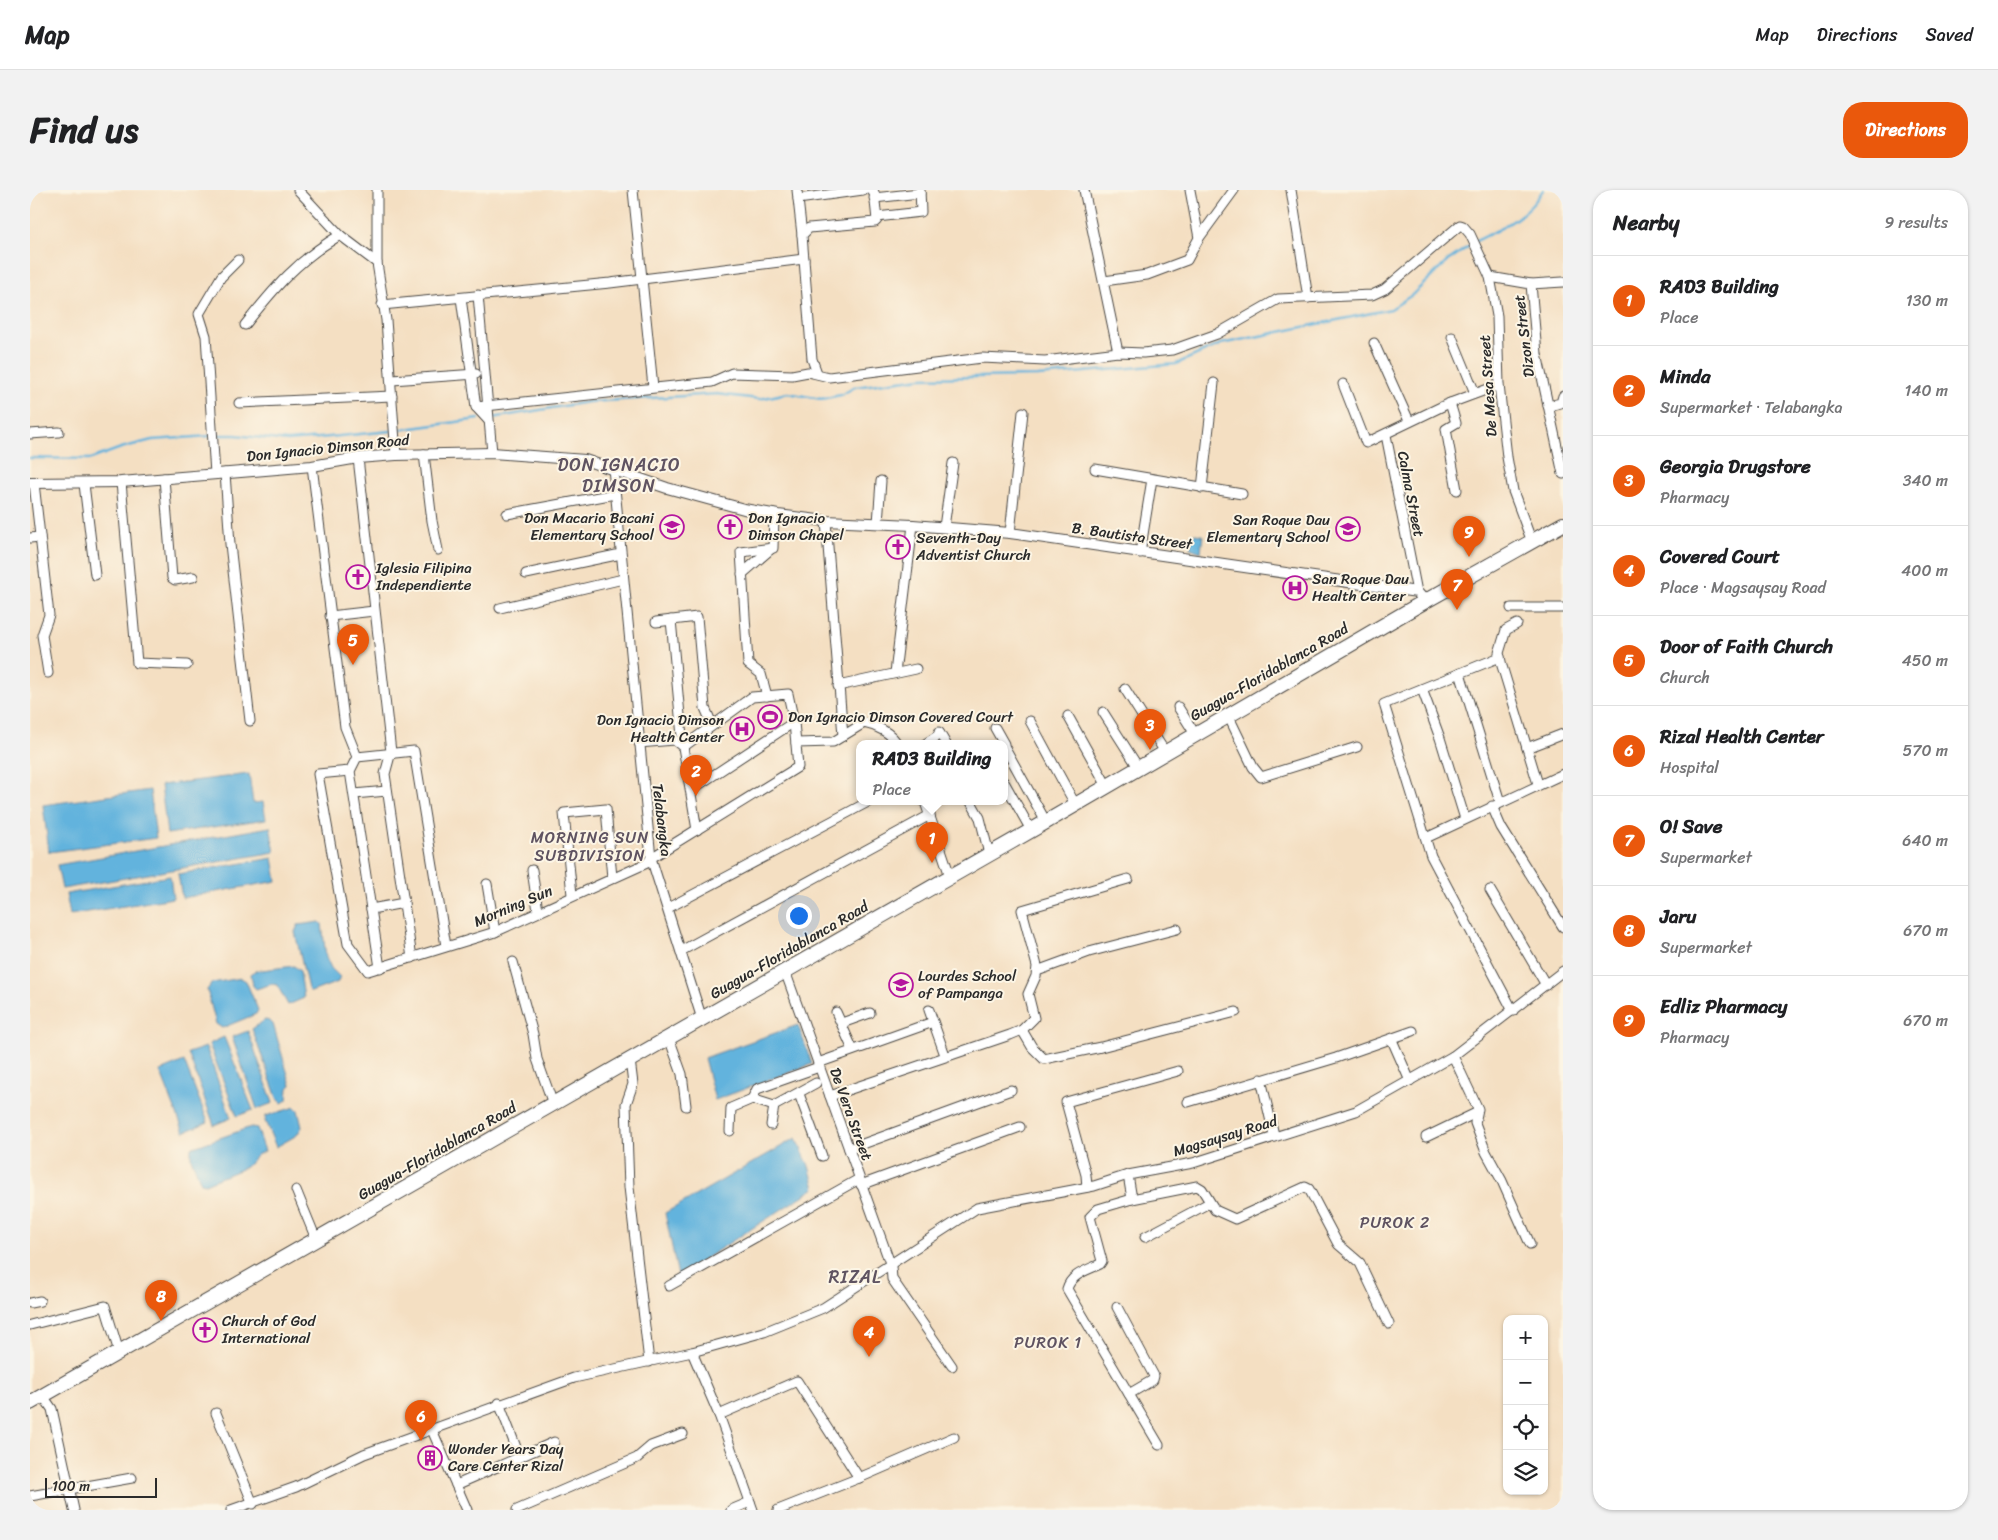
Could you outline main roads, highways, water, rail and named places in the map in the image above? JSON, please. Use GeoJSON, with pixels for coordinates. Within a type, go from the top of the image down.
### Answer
{"type":"FeatureCollection","features":[{"type":"Feature","properties":{"kind":"main road","name":"Guagua-Floridablanca Road"},"geometry":{"type":"LineString","coordinates":[[30,1403],[1046,822],[1228,716],[1421,597],[1532,542],[1563,524]]}},
{"type":"Feature","properties":{"kind":"water"},"geometry":{"type":"Polygon","coordinates":[[[1193,535],[1203,535],[1201,552],[1190,548],[1193,535]]]}},
{"type":"Feature","properties":{"kind":"water"},"geometry":{"type":"Polygon","coordinates":[[[249,774],[253,803],[263,802],[266,819],[167,834],[161,785],[249,774]]]}},
{"type":"Feature","properties":{"kind":"water"},"geometry":{"type":"Polygon","coordinates":[[[150,790],[156,838],[49,852],[43,805],[150,790]]]}},
{"type":"Feature","properties":{"kind":"water"},"geometry":{"type":"Polygon","coordinates":[[[270,827],[275,852],[62,889],[57,865],[270,827]]]}},
{"type":"Feature","properties":{"kind":"water"},"geometry":{"type":"Polygon","coordinates":[[[273,858],[277,881],[182,898],[178,874],[273,858]]]}},
{"type":"Feature","properties":{"kind":"water"},"geometry":{"type":"Polygon","coordinates":[[[170,876],[173,898],[70,915],[66,894],[170,876]]]}},
{"type":"Feature","properties":{"kind":"water"},"geometry":{"type":"Polygon","coordinates":[[[320,922],[322,924],[326,957],[331,968],[340,977],[338,982],[311,992],[308,989],[295,932],[298,925],[320,922]]]}},
{"type":"Feature","properties":{"kind":"water"},"geometry":{"type":"Polygon","coordinates":[[[294,966],[300,971],[304,998],[288,1005],[277,985],[272,984],[256,989],[253,986],[251,974],[254,971],[294,966]]]}},
{"type":"Feature","properties":{"kind":"water"},"geometry":{"type":"Polygon","coordinates":[[[241,978],[246,981],[258,1010],[256,1014],[222,1028],[216,1024],[207,990],[212,983],[241,978]]]}},
{"type":"Feature","properties":{"kind":"water"},"geometry":{"type":"Polygon","coordinates":[[[265,1020],[273,1024],[291,1085],[288,1088],[287,1100],[282,1103],[277,1098],[252,1029],[265,1020]]]}},
{"type":"Feature","properties":{"kind":"water"},"geometry":{"type":"Polygon","coordinates":[[[798,1025],[812,1064],[715,1100],[704,1058],[798,1025]]]}},
{"type":"Feature","properties":{"kind":"water"},"geometry":{"type":"Polygon","coordinates":[[[248,1031],[273,1103],[257,1109],[232,1037],[248,1031]]]}},
{"type":"Feature","properties":{"kind":"water"},"geometry":{"type":"Polygon","coordinates":[[[224,1037],[253,1110],[237,1116],[209,1044],[224,1037]]]}},
{"type":"Feature","properties":{"kind":"water"},"geometry":{"type":"Polygon","coordinates":[[[206,1047],[231,1118],[214,1125],[188,1053],[206,1047]]]}},
{"type":"Feature","properties":{"kind":"water"},"geometry":{"type":"Polygon","coordinates":[[[184,1061],[208,1122],[184,1132],[160,1071],[184,1061]]]}},
{"type":"Feature","properties":{"kind":"water"},"geometry":{"type":"Polygon","coordinates":[[[295,1107],[298,1110],[302,1127],[297,1135],[276,1147],[265,1121],[266,1116],[295,1107]]]}},
{"type":"Feature","properties":{"kind":"water"},"geometry":{"type":"Polygon","coordinates":[[[251,1127],[257,1128],[265,1151],[257,1155],[246,1167],[205,1184],[201,1183],[191,1158],[191,1148],[251,1127]]]}},
{"type":"Feature","properties":{"kind":"water"},"geometry":{"type":"Polygon","coordinates":[[[796,1138],[809,1166],[815,1188],[678,1276],[665,1213],[796,1138]]]}},
{"type":"Feature","properties":{"kind":"waterway"},"geometry":{"type":"LineString","coordinates":[[1476,241],[1505,226],[1522,214],[1543,190]]}},
{"type":"Feature","properties":{"kind":"waterway"},"geometry":{"type":"LineString","coordinates":[[492,418],[588,402],[717,394],[759,399],[788,393],[821,399],[841,395],[855,387],[921,378],[1038,376],[1176,364],[1221,344],[1391,309],[1412,295],[1449,260],[1472,244]]}},
{"type":"Feature","properties":{"kind":"waterway"},"geometry":{"type":"LineString","coordinates":[[397,430],[479,419]]}},
{"type":"Feature","properties":{"kind":"waterway"},"geometry":{"type":"LineString","coordinates":[[215,435],[236,435],[288,441],[391,431]]}},
{"type":"Feature","properties":{"kind":"waterway"},"geometry":{"type":"LineString","coordinates":[[30,458],[91,459],[121,448],[152,440],[210,436]]}},
{"type":"Feature","properties":{"kind":"place","name":"Don Macario Bacani Elementary School"},"geometry":{"type":"Point","coordinates":[672,527]}},
{"type":"Feature","properties":{"kind":"place","name":"Don Ignacio Dimson Chapel"},"geometry":{"type":"Point","coordinates":[730,527]}},
{"type":"Feature","properties":{"kind":"place","name":"San Roque Dau Elementary School"},"geometry":{"type":"Point","coordinates":[1348,529]}},
{"type":"Feature","properties":{"kind":"place","name":"Seventh-Day Adventist Church"},"geometry":{"type":"Point","coordinates":[898,547]}},
{"type":"Feature","properties":{"kind":"place","name":"Edliz Pharmacy"},"geometry":{"type":"Point","coordinates":[1469,557]}},
{"type":"Feature","properties":{"kind":"place","name":"Iglesia Filipina Independiente"},"geometry":{"type":"Point","coordinates":[358,577]}},
{"type":"Feature","properties":{"kind":"place","name":"San Roque Dau Health Center"},"geometry":{"type":"Point","coordinates":[1295,588]}},
{"type":"Feature","properties":{"kind":"place","name":"O! Save"},"geometry":{"type":"Point","coordinates":[1457,610]}},
{"type":"Feature","properties":{"kind":"place","name":"Door of Faith Church"},"geometry":{"type":"Point","coordinates":[353,665]}},
{"type":"Feature","properties":{"kind":"place","name":"Don Ignacio Dimson Covered Court"},"geometry":{"type":"Point","coordinates":[770,717]}},
{"type":"Feature","properties":{"kind":"place","name":"Don Ignacio Dimson Health Center"},"geometry":{"type":"Point","coordinates":[742,729]}},
{"type":"Feature","properties":{"kind":"place","name":"Georgia Drugstore"},"geometry":{"type":"Point","coordinates":[1150,750]}},
{"type":"Feature","properties":{"kind":"place","name":"Minda"},"geometry":{"type":"Point","coordinates":[696,796]}},
{"type":"Feature","properties":{"kind":"place","name":"RAD3 Building"},"geometry":{"type":"Point","coordinates":[932,863]}},
{"type":"Feature","properties":{"kind":"place","name":"Lourdes School of Pampanga"},"geometry":{"type":"Point","coordinates":[901,985]}},
{"type":"Feature","properties":{"kind":"place","name":"Jaru"},"geometry":{"type":"Point","coordinates":[161,1321]}},
{"type":"Feature","properties":{"kind":"place","name":"Church of God International"},"geometry":{"type":"Point","coordinates":[205,1330]}},
{"type":"Feature","properties":{"kind":"place","name":"Covered Court"},"geometry":{"type":"Point","coordinates":[869,1357]}},
{"type":"Feature","properties":{"kind":"place","name":"Rizal Health Center"},"geometry":{"type":"Point","coordinates":[421,1441]}},
{"type":"Feature","properties":{"kind":"place","name":"Wonder Years Day Care Center Rizal"},"geometry":{"type":"Point","coordinates":[430,1458]}},
{"type":"Feature","properties":{"kind":"district","name":"DON IGNACIO DIMSON"},"geometry":{"type":"Point","coordinates":[619,475]}},
{"type":"Feature","properties":{"kind":"district","name":"MORNING SUN SUBDIVISION"},"geometry":{"type":"Point","coordinates":[590,846]}},
{"type":"Feature","properties":{"kind":"district","name":"PUROK 2"},"geometry":{"type":"Point","coordinates":[1395,1222]}},
{"type":"Feature","properties":{"kind":"district","name":"RIZAL"},"geometry":{"type":"Point","coordinates":[855,1277]}},
{"type":"Feature","properties":{"kind":"district","name":"PUROK 1"},"geometry":{"type":"Point","coordinates":[1048,1342]}}]}
